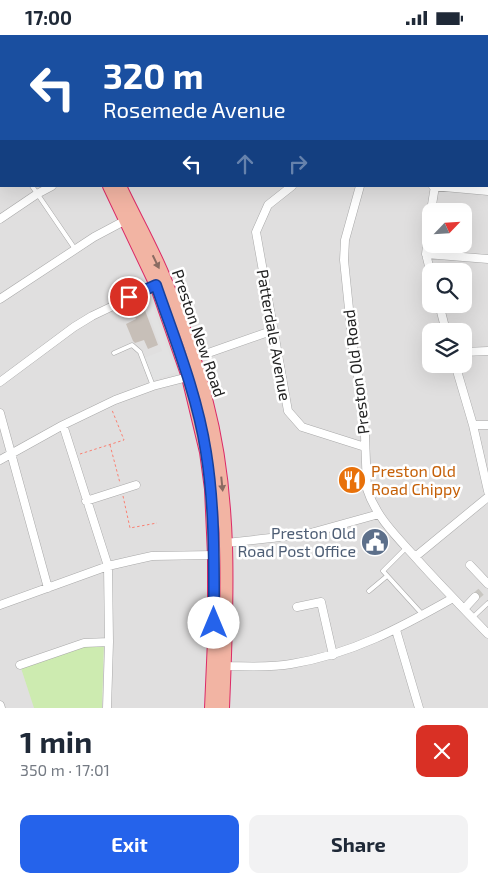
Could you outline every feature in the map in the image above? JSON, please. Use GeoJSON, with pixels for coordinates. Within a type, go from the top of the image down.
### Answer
{"type":"FeatureCollection","features":[{"type":"Feature","properties":{"kind":"highway","name":"Preston New Road"},"geometry":{"type":"LineString","coordinates":[[114,187],[126,220],[161,283],[188,377],[206,452],[211,489],[219,666],[223,708]]}},
{"type":"Feature","properties":{"kind":"highway","name":"Preston New Road"},"geometry":{"type":"LineString","coordinates":[[114,187],[161,283],[194,358],[208,405],[220,467],[226,543],[227,597],[219,666],[211,708]]}},
{"type":"Feature","properties":{"kind":"street"},"geometry":{"type":"LineString","coordinates":[[0,219],[50,187]]}},
{"type":"Feature","properties":{"kind":"street","name":"Patterdale Avenue"},"geometry":{"type":"LineString","coordinates":[[291,187],[268,205],[256,232],[288,411],[302,427],[365,447]]}},
{"type":"Feature","properties":{"kind":"street","name":"Preston Old Road"},"geometry":{"type":"LineString","coordinates":[[360,187],[345,240],[344,260],[353,348],[364,409],[365,447],[370,498],[379,514],[406,548],[488,634]]}},
{"type":"Feature","properties":{"kind":"street"},"geometry":{"type":"LineString","coordinates":[[432,203],[434,187]]}},
{"type":"Feature","properties":{"kind":"street"},"geometry":{"type":"LineString","coordinates":[[445,187],[488,191]]}},
{"type":"Feature","properties":{"kind":"street"},"geometry":{"type":"LineString","coordinates":[[0,299],[94,237],[126,220]]}},
{"type":"Feature","properties":{"kind":"street"},"geometry":{"type":"LineString","coordinates":[[428,263],[426,254],[488,259]]}},
{"type":"Feature","properties":{"kind":"street"},"geometry":{"type":"LineString","coordinates":[[0,382],[92,316],[161,283]]}},
{"type":"Feature","properties":{"kind":"street"},"geometry":{"type":"LineString","coordinates":[[194,358],[274,330]]}},
{"type":"Feature","properties":{"kind":"street"},"geometry":{"type":"LineString","coordinates":[[472,351],[488,351]]}},
{"type":"Feature","properties":{"kind":"street"},"geometry":{"type":"LineString","coordinates":[[458,373],[473,425],[488,491]]}},
{"type":"Feature","properties":{"kind":"street"},"geometry":{"type":"LineString","coordinates":[[0,460],[109,403],[153,386],[188,377]]}},
{"type":"Feature","properties":{"kind":"street"},"geometry":{"type":"LineString","coordinates":[[0,413],[48,588]]}},
{"type":"Feature","properties":{"kind":"street"},"geometry":{"type":"LineString","coordinates":[[64,425],[86,501],[108,566],[109,642],[107,708]]}},
{"type":"Feature","properties":{"kind":"street"},"geometry":{"type":"LineString","coordinates":[[473,425],[488,425]]}},
{"type":"Feature","properties":{"kind":"street"},"geometry":{"type":"LineString","coordinates":[[86,501],[136,485]]}},
{"type":"Feature","properties":{"kind":"street"},"geometry":{"type":"LineString","coordinates":[[415,557],[488,497]]}},
{"type":"Feature","properties":{"kind":"street"},"geometry":{"type":"LineString","coordinates":[[226,543],[307,534],[379,514]]}},
{"type":"Feature","properties":{"kind":"street"},"geometry":{"type":"LineString","coordinates":[[0,605],[108,566],[152,556],[214,555]]}},
{"type":"Feature","properties":{"kind":"street"},"geometry":{"type":"LineString","coordinates":[[470,565],[486,587]]}},
{"type":"Feature","properties":{"kind":"street"},"geometry":{"type":"LineString","coordinates":[[464,609],[475,597]]}},
{"type":"Feature","properties":{"kind":"street"},"geometry":{"type":"LineString","coordinates":[[219,666],[289,665],[333,655],[350,650],[396,630],[453,598]]}},
{"type":"Feature","properties":{"kind":"street"},"geometry":{"type":"LineString","coordinates":[[296,607],[321,602],[333,655]]}},
{"type":"Feature","properties":{"kind":"street"},"geometry":{"type":"LineString","coordinates":[[396,630],[419,708]]}},
{"type":"Feature","properties":{"kind":"street"},"geometry":{"type":"LineString","coordinates":[[20,665],[84,643],[109,642]]}},
{"type":"Feature","properties":{"kind":"lane"},"geometry":{"type":"LineString","coordinates":[[33,187],[75,249]]}},
{"type":"Feature","properties":{"kind":"lane"},"geometry":{"type":"LineString","coordinates":[[114,353],[132,345],[140,351],[153,386]]}},
{"type":"Feature","properties":{"kind":"lane"},"geometry":{"type":"LineString","coordinates":[[406,548],[383,571],[423,615]]}},
{"type":"Feature","properties":{"kind":"lane"},"geometry":{"type":"LineString","coordinates":[[369,591],[387,576]]}},
{"type":"Feature","properties":{"kind":"lane"},"geometry":{"type":"LineString","coordinates":[[472,618],[488,603]]}},
{"type":"Feature","properties":{"kind":"path"},"geometry":{"type":"LineString","coordinates":[[73,456],[124,440],[109,403]]}},
{"type":"Feature","properties":{"kind":"shaded area"},"geometry":{"type":"Polygon","coordinates":[[[0,187],[109,187],[156,285],[206,452],[211,708],[0,708],[0,187]]]}},
{"type":"Feature","properties":{"kind":"shaded area"},"geometry":{"type":"Polygon","coordinates":[[[120,187],[488,187],[488,708],[223,708],[222,490],[120,187]]]}},
{"type":"Feature","properties":{"kind":"shaded area"},"geometry":{"type":"Polygon","coordinates":[[[149,295],[176,372],[152,381],[144,358],[162,351],[143,298],[149,295]]]}},
{"type":"Feature","properties":{"kind":"green space"},"geometry":{"type":"Polygon","coordinates":[[[104,641],[102,708],[34,708],[20,665],[84,643],[104,641]]]}},
{"type":"Feature","properties":{"kind":"building"},"geometry":{"type":"Polygon","coordinates":[[[143,305],[158,345],[148,349],[144,340],[135,343],[133,341],[126,324],[136,319],[132,309],[143,305]]]}},
{"type":"Feature","properties":{"kind":"tunnel"},"geometry":{"type":"LineString","coordinates":[[475,597],[482,591]]}},
{"type":"Feature","properties":{"kind":"place","name":"Preston Old Road Chippy"},"geometry":{"type":"Point","coordinates":[352,480]}},
{"type":"Feature","properties":{"kind":"place","name":"Preston Old Road Post Office"},"geometry":{"type":"Point","coordinates":[375,542]}},
{"type":"Feature","properties":{"kind":"route"},"geometry":{"type":"LineString","coordinates":[[129,297],[156,285],[197,407],[211,489],[214,555],[214,623]]}}]}
